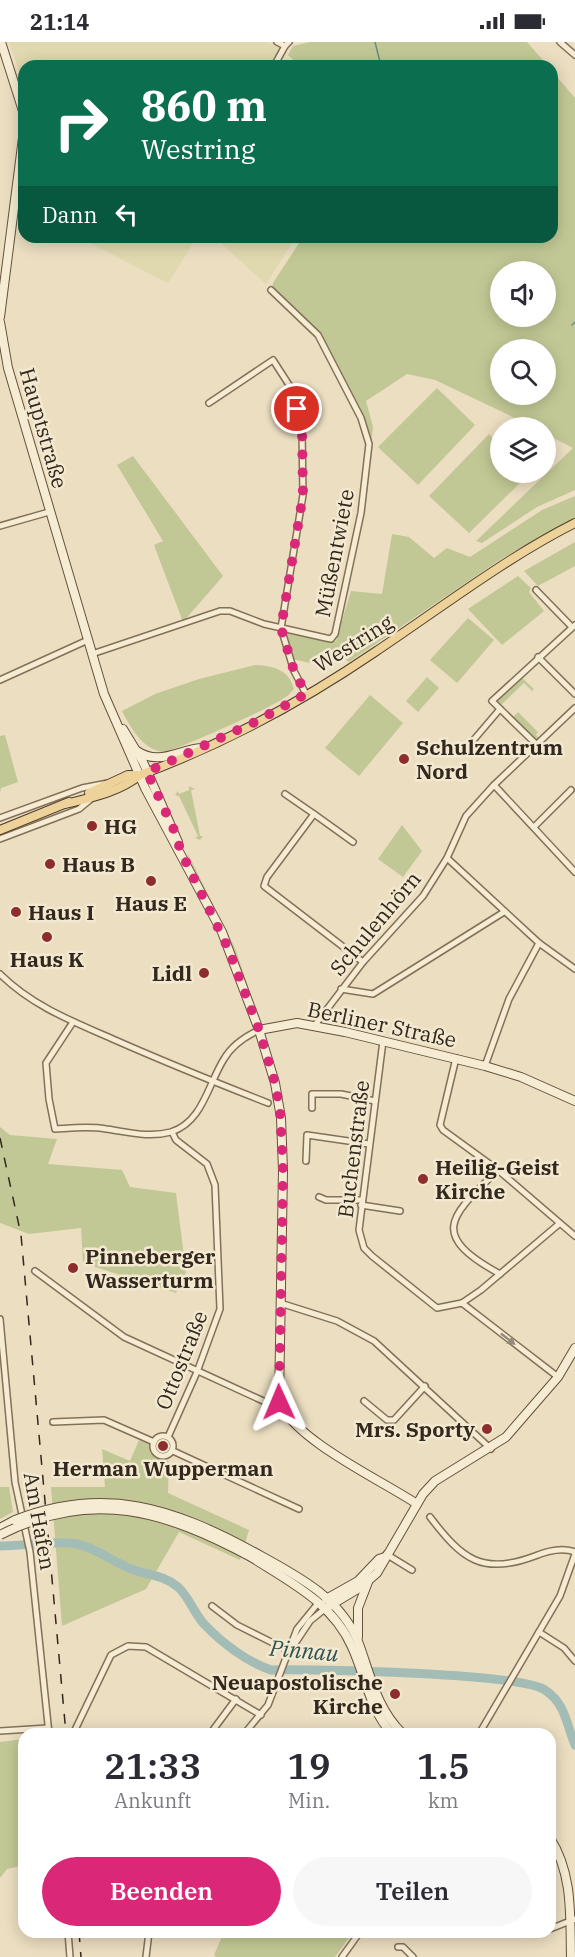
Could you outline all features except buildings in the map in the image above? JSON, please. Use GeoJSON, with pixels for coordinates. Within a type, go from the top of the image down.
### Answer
{"type":"FeatureCollection","features":[{"type":"Feature","properties":{"kind":"main road"},"geometry":{"type":"LineString","coordinates":[[1,42],[18,93]]}},
{"type":"Feature","properties":{"kind":"main road"},"geometry":{"type":"LineString","coordinates":[[0,317],[18,176]]}},
{"type":"Feature","properties":{"kind":"main road","name":"Hauptstraße"},"geometry":{"type":"LineString","coordinates":[[0,322],[8,368],[58,543],[110,710]]}},
{"type":"Feature","properties":{"kind":"main road","name":"Westring"},"geometry":{"type":"LineString","coordinates":[[67,808],[128,775],[143,773],[201,748],[306,694],[374,653],[514,557],[575,523]]}},
{"type":"Feature","properties":{"kind":"main road"},"geometry":{"type":"LineString","coordinates":[[110,710],[136,751],[143,773]]}},
{"type":"Feature","properties":{"kind":"main road"},"geometry":{"type":"LineString","coordinates":[[110,710],[175,832],[181,852],[222,932],[259,1030],[275,1083],[281,1118],[279,1397],[281,1405],[289,1417],[328,1449],[417,1504]]}},
{"type":"Feature","properties":{"kind":"main road"},"geometry":{"type":"LineString","coordinates":[[136,751],[150,758],[161,759],[186,749],[201,748]]}},
{"type":"Feature","properties":{"kind":"main road","name":"Westring"},"geometry":{"type":"LineString","coordinates":[[0,830],[67,808],[132,782],[143,773]]}},
{"type":"Feature","properties":{"kind":"main road","name":"Berliner Straße"},"geometry":{"type":"LineString","coordinates":[[259,1030],[297,1023],[315,1025],[485,1066],[520,1077],[575,1101]]}},
{"type":"Feature","properties":{"kind":"main road"},"geometry":{"type":"LineString","coordinates":[[388,1728],[373,1707],[361,1662],[358,1608],[369,1581],[385,1563],[386,1555],[417,1504],[435,1481],[492,1449],[507,1437],[558,1377],[575,1348]]}},
{"type":"Feature","properties":{"kind":"main road"},"geometry":{"type":"LineString","coordinates":[[0,1528],[37,1512],[56,1507],[113,1502],[150,1508],[190,1520],[331,1601],[359,1645]]}},
{"type":"Feature","properties":{"kind":"main road"},"geometry":{"type":"LineString","coordinates":[[0,1534],[34,1519],[55,1513],[116,1508],[173,1521],[252,1555],[319,1602],[344,1630],[361,1662]]}},
{"type":"Feature","properties":{"kind":"main road"},"geometry":{"type":"LineString","coordinates":[[326,1608],[331,1601],[358,1581],[379,1558],[386,1555]]}},
{"type":"Feature","properties":{"kind":"main road"},"geometry":{"type":"LineString","coordinates":[[319,1602],[331,1601],[369,1581]]}},
{"type":"Feature","properties":{"kind":"main road"},"geometry":{"type":"LineString","coordinates":[[367,1682],[384,1711],[398,1728]]}},
{"type":"Feature","properties":{"kind":"main road"},"geometry":{"type":"LineString","coordinates":[[373,1707],[384,1711]]}},
{"type":"Feature","properties":{"kind":"main road"},"geometry":{"type":"LineString","coordinates":[[556,1850],[566,1870],[572,1920],[571,1957]]}},
{"type":"Feature","properties":{"kind":"street"},"geometry":{"type":"LineString","coordinates":[[277,42],[287,44],[278,60]]}},
{"type":"Feature","properties":{"kind":"street"},"geometry":{"type":"LineString","coordinates":[[560,42],[575,55]]}},
{"type":"Feature","properties":{"kind":"street","name":"Müßentwiete"},"geometry":{"type":"LineString","coordinates":[[92,654],[220,611],[230,610],[281,628],[331,639],[335,634],[361,513],[369,444],[361,418],[318,335],[271,290]]}},
{"type":"Feature","properties":{"kind":"street"},"geometry":{"type":"LineString","coordinates":[[209,403],[273,360],[291,388],[302,430],[303,495],[281,628],[294,671],[306,694]]}},
{"type":"Feature","properties":{"kind":"street"},"geometry":{"type":"LineString","coordinates":[[0,526],[49,512]]}},
{"type":"Feature","properties":{"kind":"street"},"geometry":{"type":"LineString","coordinates":[[536,590],[573,625],[492,701],[537,745]]}},
{"type":"Feature","properties":{"kind":"street"},"geometry":{"type":"LineString","coordinates":[[0,680],[88,640]]}},
{"type":"Feature","properties":{"kind":"street"},"geometry":{"type":"LineString","coordinates":[[538,657],[575,694]]}},
{"type":"Feature","properties":{"kind":"street","name":"Schulenhörn"},"geometry":{"type":"LineString","coordinates":[[315,1025],[363,962],[423,896],[447,858],[466,816],[494,785],[575,708]]}},
{"type":"Feature","properties":{"kind":"street"},"geometry":{"type":"LineString","coordinates":[[471,743],[500,709]]}},
{"type":"Feature","properties":{"kind":"street"},"geometry":{"type":"LineString","coordinates":[[0,818],[95,783],[110,784]]}},
{"type":"Feature","properties":{"kind":"street"},"geometry":{"type":"LineString","coordinates":[[494,785],[575,872]]}},
{"type":"Feature","properties":{"kind":"street"},"geometry":{"type":"LineString","coordinates":[[534,827],[571,790]]}},
{"type":"Feature","properties":{"kind":"street"},"geometry":{"type":"LineString","coordinates":[[285,794],[353,842]]}},
{"type":"Feature","properties":{"kind":"street"},"geometry":{"type":"LineString","coordinates":[[0,839],[67,808]]}},
{"type":"Feature","properties":{"kind":"street"},"geometry":{"type":"LineString","coordinates":[[314,814],[267,877],[264,886],[363,962]]}},
{"type":"Feature","properties":{"kind":"street"},"geometry":{"type":"LineString","coordinates":[[447,858],[539,943],[575,969]]}},
{"type":"Feature","properties":{"kind":"street"},"geometry":{"type":"LineString","coordinates":[[341,989],[373,994],[504,912]]}},
{"type":"Feature","properties":{"kind":"street"},"geometry":{"type":"LineString","coordinates":[[485,1066],[509,999],[539,943]]}},
{"type":"Feature","properties":{"kind":"street"},"geometry":{"type":"LineString","coordinates":[[0,974],[33,1001],[73,1022],[268,1103]]}},
{"type":"Feature","properties":{"kind":"street"},"geometry":{"type":"LineString","coordinates":[[73,1022],[46,1063],[49,1099],[55,1129],[104,1128],[150,1135],[172,1132]]}},
{"type":"Feature","properties":{"kind":"street","name":"Berliner Straße"},"geometry":{"type":"LineString","coordinates":[[172,1132],[196,1114],[231,1049],[259,1030]]}},
{"type":"Feature","properties":{"kind":"street","name":"Buchenstraße"},"geometry":{"type":"LineString","coordinates":[[383,1041],[361,1203],[361,1240],[372,1256],[437,1308],[462,1303]]}},
{"type":"Feature","properties":{"kind":"street"},"geometry":{"type":"LineString","coordinates":[[456,1058],[440,1125],[443,1130],[498,1170],[575,1236]]}},
{"type":"Feature","properties":{"kind":"street"},"geometry":{"type":"LineString","coordinates":[[312,1108],[312,1094],[341,1094],[375,1101]]}},
{"type":"Feature","properties":{"kind":"street","name":"Ottostraße"},"geometry":{"type":"LineString","coordinates":[[168,1437],[197,1372],[220,1308],[215,1185],[207,1164],[176,1140],[172,1132]]}},
{"type":"Feature","properties":{"kind":"street"},"geometry":{"type":"LineString","coordinates":[[306,1161],[307,1136],[369,1144]]}},
{"type":"Feature","properties":{"kind":"street"},"geometry":{"type":"LineString","coordinates":[[498,1170],[462,1206],[453,1226],[454,1235],[462,1246],[500,1275]]}},
{"type":"Feature","properties":{"kind":"street"},"geometry":{"type":"LineString","coordinates":[[319,1197],[400,1211]]}},
{"type":"Feature","properties":{"kind":"street"},"geometry":{"type":"LineString","coordinates":[[558,1377],[462,1303],[500,1275],[559,1224]]}},
{"type":"Feature","properties":{"kind":"street"},"geometry":{"type":"LineString","coordinates":[[35,1270],[124,1337],[272,1406],[281,1405]]}},
{"type":"Feature","properties":{"kind":"street"},"geometry":{"type":"LineString","coordinates":[[280,1303],[355,1329],[374,1341],[426,1386],[492,1449]]}},
{"type":"Feature","properties":{"kind":"street","name":"Am Hafen"},"geometry":{"type":"LineString","coordinates":[[0,1319],[15,1482],[30,1552],[49,1728]]}},
{"type":"Feature","properties":{"kind":"street"},"geometry":{"type":"LineString","coordinates":[[364,1401],[387,1420],[394,1420],[426,1386]]}},
{"type":"Feature","properties":{"kind":"street"},"geometry":{"type":"LineString","coordinates":[[53,1422],[104,1420],[154,1442]]}},
{"type":"Feature","properties":{"kind":"street"},"geometry":{"type":"LineString","coordinates":[[158,1437],[168,1437],[173,1441],[172,1451],[169,1455],[160,1456],[153,1449],[154,1442],[158,1437]]}},
{"type":"Feature","properties":{"kind":"street"},"geometry":{"type":"LineString","coordinates":[[172,1451],[299,1509]]}},
{"type":"Feature","properties":{"kind":"street"},"geometry":{"type":"LineString","coordinates":[[430,1517],[464,1555],[479,1563],[507,1564],[548,1552],[575,1553],[565,1588],[483,1728]]}},
{"type":"Feature","properties":{"kind":"street"},"geometry":{"type":"LineString","coordinates":[[386,1555],[412,1570]]}},
{"type":"Feature","properties":{"kind":"street"},"geometry":{"type":"LineString","coordinates":[[249,1728],[261,1715],[282,1676],[304,1617],[319,1602]]}},
{"type":"Feature","properties":{"kind":"street"},"geometry":{"type":"LineString","coordinates":[[212,1606],[237,1625],[290,1651]]}},
{"type":"Feature","properties":{"kind":"street"},"geometry":{"type":"LineString","coordinates":[[290,1651],[310,1621],[326,1608]]}},
{"type":"Feature","properties":{"kind":"street"},"geometry":{"type":"LineString","coordinates":[[539,1632],[564,1648],[575,1661]]}},
{"type":"Feature","properties":{"kind":"street"},"geometry":{"type":"LineString","coordinates":[[76,1728],[111,1655],[128,1646],[146,1647],[261,1715]]}},
{"type":"Feature","properties":{"kind":"street"},"geometry":{"type":"LineString","coordinates":[[214,1728],[236,1699]]}},
{"type":"Feature","properties":{"kind":"street"},"geometry":{"type":"LineString","coordinates":[[0,1731],[18,1731]]}},
{"type":"Feature","properties":{"kind":"street"},"geometry":{"type":"LineString","coordinates":[[556,1927],[572,1920]]}},
{"type":"Feature","properties":{"kind":"street"},"geometry":{"type":"LineString","coordinates":[[68,1938],[70,1957]]}},
{"type":"Feature","properties":{"kind":"street"},"geometry":{"type":"LineString","coordinates":[[146,1957],[148,1938]]}},
{"type":"Feature","properties":{"kind":"street"},"geometry":{"type":"LineString","coordinates":[[342,1957],[356,1938]]}},
{"type":"Feature","properties":{"kind":"street"},"geometry":{"type":"LineString","coordinates":[[398,1947],[404,1947],[413,1957]]}},
{"type":"Feature","properties":{"kind":"shaded area"},"geometry":{"type":"Polygon","coordinates":[[[9,42],[267,42],[280,48],[273,60],[18,60],[18,68],[9,42]]]}},
{"type":"Feature","properties":{"kind":"shaded area"},"geometry":{"type":"Polygon","coordinates":[[[90,243],[193,243],[168,283],[90,243]]]}},
{"type":"Feature","properties":{"kind":"shaded area"},"geometry":{"type":"Polygon","coordinates":[[[221,243],[292,243],[266,284],[221,243]]]}},
{"type":"Feature","properties":{"kind":"green space"},"geometry":{"type":"Polygon","coordinates":[[[310,42],[527,42],[543,60],[293,60],[288,55],[293,46],[310,42]]]}},
{"type":"Feature","properties":{"kind":"green space"},"geometry":{"type":"Polygon","coordinates":[[[558,78],[575,98],[575,490],[537,507],[482,543],[476,541],[536,483],[556,483],[556,464],[573,448],[556,439],[556,417],[513,417],[435,380],[407,374],[366,401],[373,427],[371,444],[362,417],[319,334],[272,288],[299,243],[558,243],[558,78]]]}},
{"type":"Feature","properties":{"kind":"green space"},"geometry":{"type":"Polygon","coordinates":[[[437,388],[475,425],[418,485],[378,447],[437,388]]]}},
{"type":"Feature","properties":{"kind":"green space"},"geometry":{"type":"Polygon","coordinates":[[[489,434],[490,483],[520,483],[469,533],[429,496],[489,434]]]}},
{"type":"Feature","properties":{"kind":"green space"},"geometry":{"type":"Polygon","coordinates":[[[133,456],[223,576],[183,622],[154,545],[163,541],[117,465],[133,456]]]}},
{"type":"Feature","properties":{"kind":"green space"},"geometry":{"type":"Polygon","coordinates":[[[575,496],[575,518],[501,559],[349,662],[339,654],[334,659],[323,663],[292,659],[285,632],[336,641],[351,591],[382,594],[392,534],[409,537],[434,558],[447,548],[470,557],[542,510],[575,496]]]}},
{"type":"Feature","properties":{"kind":"green space"},"geometry":{"type":"Polygon","coordinates":[[[575,542],[575,566],[538,586],[524,571],[575,542]]]}},
{"type":"Feature","properties":{"kind":"green space"},"geometry":{"type":"Polygon","coordinates":[[[518,576],[531,588],[529,592],[544,611],[502,645],[468,609],[518,576]]]}},
{"type":"Feature","properties":{"kind":"green space"},"geometry":{"type":"Polygon","coordinates":[[[468,618],[494,640],[457,683],[430,660],[468,618]]]}},
{"type":"Feature","properties":{"kind":"green space"},"geometry":{"type":"Polygon","coordinates":[[[255,665],[268,666],[284,673],[292,682],[294,689],[276,703],[262,710],[170,750],[163,752],[149,747],[133,731],[122,711],[155,694],[199,679],[255,665]]]}},
{"type":"Feature","properties":{"kind":"green space"},"geometry":{"type":"Polygon","coordinates":[[[427,677],[439,688],[418,712],[406,701],[427,677]]]}},
{"type":"Feature","properties":{"kind":"green space"},"geometry":{"type":"Polygon","coordinates":[[[521,677],[534,689],[532,691],[524,683],[501,705],[507,714],[497,700],[521,677]]]}},
{"type":"Feature","properties":{"kind":"green space"},"geometry":{"type":"Polygon","coordinates":[[[370,695],[403,723],[359,776],[325,748],[370,695]]]}},
{"type":"Feature","properties":{"kind":"green space"},"geometry":{"type":"Polygon","coordinates":[[[518,712],[538,732],[536,735],[540,739],[536,742],[512,718],[518,712]]]}},
{"type":"Feature","properties":{"kind":"green space"},"geometry":{"type":"Polygon","coordinates":[[[5,735],[18,782],[1,788],[0,793],[0,736],[5,735]]]}},
{"type":"Feature","properties":{"kind":"green space"},"geometry":{"type":"Polygon","coordinates":[[[189,786],[195,789],[191,790],[200,836],[203,836],[200,840],[195,838],[198,836],[179,796],[175,795],[178,791],[179,794],[189,790],[189,786]]]}},
{"type":"Feature","properties":{"kind":"green space"},"geometry":{"type":"Polygon","coordinates":[[[402,825],[422,851],[403,877],[378,859],[402,825]]]}},
{"type":"Feature","properties":{"kind":"green space"},"geometry":{"type":"Polygon","coordinates":[[[187,852],[235,948],[257,1013],[224,931],[192,868],[187,852]]]}},
{"type":"Feature","properties":{"kind":"green space"},"geometry":{"type":"Polygon","coordinates":[[[0,1127],[10,1135],[57,1139],[48,1164],[122,1170],[130,1187],[176,1193],[186,1272],[176,1293],[83,1263],[81,1228],[29,1234],[0,1223],[0,1127]]]}},
{"type":"Feature","properties":{"kind":"green space"},"geometry":{"type":"Polygon","coordinates":[[[139,1440],[149,1444],[155,1458],[169,1461],[168,1493],[249,1530],[240,1560],[179,1532],[146,1589],[62,1626],[51,1487],[105,1487],[102,1449],[130,1461],[139,1440]]]}},
{"type":"Feature","properties":{"kind":"green space"},"geometry":{"type":"Polygon","coordinates":[[[0,1487],[9,1487],[13,1512],[0,1519],[0,1487]]]}},
{"type":"Feature","properties":{"kind":"green space"},"geometry":{"type":"Polygon","coordinates":[[[18,1740],[18,1866],[7,1869],[0,1878],[0,1742],[18,1740]]]}},
{"type":"Feature","properties":{"kind":"green space"},"geometry":{"type":"Polygon","coordinates":[[[221,1938],[349,1938],[335,1957],[216,1957],[214,1955],[221,1938]]]}},
{"type":"Feature","properties":{"kind":"waterway"},"geometry":{"type":"LineString","coordinates":[[375,42],[380,60]]}},
{"type":"Feature","properties":{"kind":"waterway"},"geometry":{"type":"LineString","coordinates":[[572,325],[575,322]]}},
{"type":"Feature","properties":{"kind":"waterway","name":"Pinnau"},"geometry":{"type":"LineString","coordinates":[[0,1546],[77,1544],[131,1569],[167,1580],[182,1591],[200,1620],[219,1638],[244,1657],[271,1670],[369,1671],[459,1676],[528,1684],[545,1690],[557,1702],[575,1745]]}},
{"type":"Feature","properties":{"kind":"railway"},"geometry":{"type":"LineString","coordinates":[[0,1138],[21,1235],[65,1728]]}},
{"type":"Feature","properties":{"kind":"railway"},"geometry":{"type":"LineString","coordinates":[[79,1938],[81,1957]]}},
{"type":"Feature","properties":{"kind":"place","name":"Schulzentrum Nord"},"geometry":{"type":"Point","coordinates":[404,759]}},
{"type":"Feature","properties":{"kind":"place","name":"HG"},"geometry":{"type":"Point","coordinates":[92,826]}},
{"type":"Feature","properties":{"kind":"place","name":"Haus B"},"geometry":{"type":"Point","coordinates":[50,864]}},
{"type":"Feature","properties":{"kind":"place","name":"Haus E"},"geometry":{"type":"Point","coordinates":[151,881]}},
{"type":"Feature","properties":{"kind":"place","name":"Haus I"},"geometry":{"type":"Point","coordinates":[16,912]}},
{"type":"Feature","properties":{"kind":"place","name":"Haus K"},"geometry":{"type":"Point","coordinates":[47,937]}},
{"type":"Feature","properties":{"kind":"place","name":"Lidl"},"geometry":{"type":"Point","coordinates":[204,973]}},
{"type":"Feature","properties":{"kind":"place","name":"Heilig-Geist Kirche"},"geometry":{"type":"Point","coordinates":[423,1179]}},
{"type":"Feature","properties":{"kind":"place","name":"Pinneberger Wasserturm"},"geometry":{"type":"Point","coordinates":[73,1268]}},
{"type":"Feature","properties":{"kind":"place","name":"Mrs. Sporty"},"geometry":{"type":"Point","coordinates":[487,1429]}},
{"type":"Feature","properties":{"kind":"place","name":"Herman Wupperman"},"geometry":{"type":"Point","coordinates":[163,1446]}},
{"type":"Feature","properties":{"kind":"place","name":"Neuapostolische Kirche"},"geometry":{"type":"Point","coordinates":[395,1694]}},
{"type":"Feature","properties":{"kind":"route"},"geometry":{"type":"LineString","coordinates":[[279,1402],[283,1170],[280,1110],[275,1083],[259,1030],[222,932],[181,852],[171,821],[147,772],[255,722],[306,694],[294,671],[281,628],[303,495],[302,430],[297,409]]}}]}
